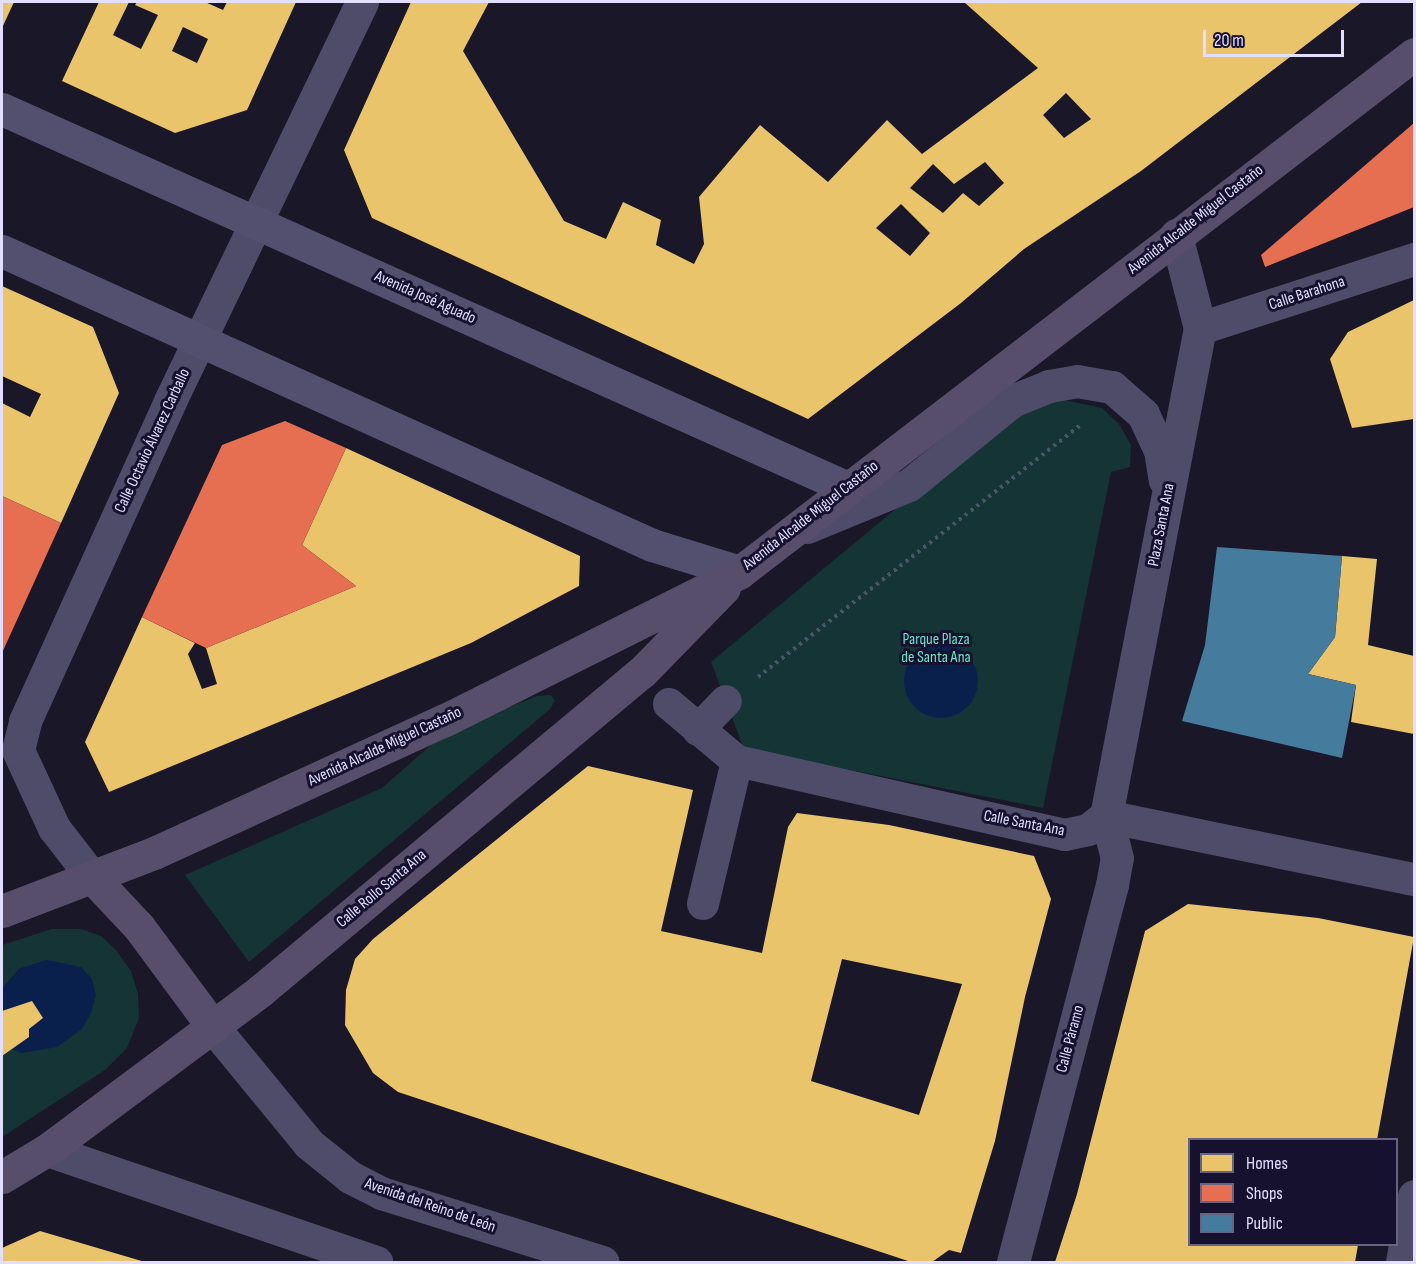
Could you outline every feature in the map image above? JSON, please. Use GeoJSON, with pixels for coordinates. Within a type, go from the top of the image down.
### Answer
{"type":"FeatureCollection","features":[{"type":"Feature","properties":{"kind":"main road","name":"Avenida Alcalde Miguel Castaño"},"geometry":{"type":"LineString","coordinates":[[2,911],[154,853],[445,720],[740,572],[1414,54]]}},
{"type":"Feature","properties":{"kind":"main road","name":"Avenida José Aguado"},"geometry":{"type":"LineString","coordinates":[[2,109],[848,488]]}},
{"type":"Feature","properties":{"kind":"main road"},"geometry":{"type":"LineString","coordinates":[[2,251],[652,545],[740,572]]}},
{"type":"Feature","properties":{"kind":"main road","name":"Calle Rollo Santa Ana"},"geometry":{"type":"LineString","coordinates":[[2,1176],[47,1150],[213,1027],[642,672],[740,572]]}},
{"type":"Feature","properties":{"kind":"main road"},"geometry":{"type":"LineString","coordinates":[[92,877],[139,927],[213,1027]]}},
{"type":"Feature","properties":{"kind":"street","name":"Calle Octavio Álvarez Carballo"},"geometry":{"type":"LineString","coordinates":[[92,877],[54,828],[18,750],[13,730],[258,225],[362,2]]}},
{"type":"Feature","properties":{"kind":"street","name":"Plaza Santa Ana"},"geometry":{"type":"LineString","coordinates":[[1107,816],[1200,328],[1176,235]]}},
{"type":"Feature","properties":{"kind":"street","name":"Calle Barahona"},"geometry":{"type":"LineString","coordinates":[[1200,328],[1414,260]]}},
{"type":"Feature","properties":{"kind":"street"},"geometry":{"type":"LineString","coordinates":[[786,536],[909,485],[1012,401],[1049,386],[1077,381],[1112,387],[1143,414],[1160,450],[1167,496]]}},
{"type":"Feature","properties":{"kind":"street"},"geometry":{"type":"LineString","coordinates":[[698,730],[726,701]]}},
{"type":"Feature","properties":{"kind":"street","name":"Calle Santa Ana"},"geometry":{"type":"LineString","coordinates":[[669,704],[737,761],[1065,835],[1088,830],[1107,816]]}},
{"type":"Feature","properties":{"kind":"street"},"geometry":{"type":"LineString","coordinates":[[703,904],[737,761]]}},
{"type":"Feature","properties":{"kind":"street"},"geometry":{"type":"LineString","coordinates":[[1107,816],[1414,879]]}},
{"type":"Feature","properties":{"kind":"street","name":"Calle Páramo"},"geometry":{"type":"LineString","coordinates":[[1013,1263],[1112,885],[1117,858],[1107,816]]}},
{"type":"Feature","properties":{"kind":"street","name":"Avenida del Reino de León"},"geometry":{"type":"LineString","coordinates":[[213,1027],[309,1144],[350,1177],[381,1193],[603,1263]]}},
{"type":"Feature","properties":{"kind":"street"},"geometry":{"type":"LineString","coordinates":[[47,1150],[376,1263]]}},
{"type":"Feature","properties":{"kind":"street"},"geometry":{"type":"LineString","coordinates":[[1402,1263],[1414,1196]]}},
{"type":"Feature","properties":{"kind":"path"},"geometry":{"type":"LineString","coordinates":[[726,701],[1089,418]]}},
{"type":"Feature","properties":{"kind":"green space","name":"Parque Plaza de Santa Ana"},"geometry":{"type":"Polygon","coordinates":[[[1064,400],[1102,408],[1119,424],[1131,445],[1130,467],[1111,472],[1043,808],[744,749],[711,662],[1015,410],[1064,400]]]}},
{"type":"Feature","properties":{"kind":"green space"},"geometry":{"type":"Polygon","coordinates":[[[551,695],[555,701],[549,710],[249,962],[185,875],[382,788],[446,732],[537,696],[551,695]]]}},
{"type":"Feature","properties":{"kind":"green space"},"geometry":{"type":"Polygon","coordinates":[[[52,929],[81,929],[101,936],[116,950],[131,971],[138,994],[139,1018],[127,1048],[105,1070],[2,1137],[2,1056],[10,1050],[47,960],[19,969],[2,989],[2,945],[52,929]]]}},
{"type":"Feature","properties":{"kind":"water"},"geometry":{"type":"Polygon","coordinates":[[[934,644],[948,644],[962,650],[972,660],[978,674],[978,688],[972,702],[962,712],[948,718],[934,718],[920,712],[910,702],[904,688],[904,674],[910,660],[920,650],[934,644]]]}},
{"type":"Feature","properties":{"kind":"water"},"geometry":{"type":"Polygon","coordinates":[[[47,960],[81,967],[92,979],[96,995],[91,1013],[82,1029],[57,1047],[22,1053],[5,1047],[2,989],[19,969],[47,960]]]}},
{"type":"Feature","properties":{"kind":"building: Homes"},"geometry":{"type":"Polygon","coordinates":[[[2,2],[14,2],[2,28],[2,2]]]}},
{"type":"Feature","properties":{"kind":"building: Homes"},"geometry":{"type":"Polygon","coordinates":[[[99,2],[129,2],[113,35],[141,49],[158,15],[135,5],[137,2],[205,2],[223,10],[227,2],[296,2],[247,110],[175,133],[62,81],[99,2]],[[183,27],[172,51],[197,63],[208,39],[183,27]]]}},
{"type":"Feature","properties":{"kind":"building: Homes"},"geometry":{"type":"Polygon","coordinates":[[[411,2],[489,2],[463,51],[564,221],[606,239],[623,202],[661,220],[656,245],[694,264],[704,244],[699,197],[760,125],[828,182],[887,120],[922,154],[1038,68],[964,2],[1362,2],[1141,171],[1024,249],[961,303],[808,419],[372,218],[344,150],[411,2]],[[1066,93],[1043,115],[1064,138],[1091,119],[1066,93]],[[985,162],[954,184],[933,164],[910,188],[943,213],[963,193],[979,206],[1004,183],[985,162]],[[901,204],[876,228],[910,256],[930,233],[901,204]]]}},
{"type":"Feature","properties":{"kind":"building: Homes"},"geometry":{"type":"Polygon","coordinates":[[[2,286],[93,327],[119,393],[61,523],[2,496],[2,403],[30,417],[41,394],[2,376],[2,286]]]}},
{"type":"Feature","properties":{"kind":"building: Homes"},"geometry":{"type":"Polygon","coordinates":[[[1414,300],[1414,419],[1352,428],[1330,359],[1348,332],[1414,300]]]}},
{"type":"Feature","properties":{"kind":"building: Homes"},"geometry":{"type":"Polygon","coordinates":[[[346,448],[580,556],[579,586],[471,643],[109,792],[85,742],[142,617],[195,643],[188,654],[202,689],[217,684],[206,648],[356,586],[302,545],[346,448]]]}},
{"type":"Feature","properties":{"kind":"building: Homes"},"geometry":{"type":"Polygon","coordinates":[[[1342,556],[1377,559],[1368,645],[1414,656],[1414,734],[1351,722],[1356,685],[1308,674],[1335,637],[1342,556]]]}},
{"type":"Feature","properties":{"kind":"building: Homes"},"geometry":{"type":"Polygon","coordinates":[[[588,766],[693,790],[661,931],[762,953],[788,827],[797,813],[889,825],[1034,856],[1051,899],[1025,997],[995,1141],[961,1253],[949,1250],[932,1262],[911,1262],[398,1092],[373,1073],[345,1025],[346,990],[355,959],[373,939],[588,766]],[[842,959],[811,1081],[919,1115],[962,984],[842,959]]]}},
{"type":"Feature","properties":{"kind":"building: Homes"},"geometry":{"type":"Polygon","coordinates":[[[1188,904],[1318,918],[1414,937],[1377,1138],[1188,1138],[1188,1246],[1358,1246],[1355,1262],[1055,1262],[1077,1194],[1145,931],[1188,904]]]}},
{"type":"Feature","properties":{"kind":"building: Homes"},"geometry":{"type":"Polygon","coordinates":[[[32,1001],[43,1018],[29,1029],[29,1037],[2,1056],[2,1011],[32,1001]]]}},
{"type":"Feature","properties":{"kind":"building: Homes"},"geometry":{"type":"Polygon","coordinates":[[[40,1231],[145,1262],[2,1262],[2,1248],[40,1231]]]}},
{"type":"Feature","properties":{"kind":"building: Shops"},"geometry":{"type":"Polygon","coordinates":[[[1414,123],[1414,207],[1265,267],[1261,255],[1414,123]]]}},
{"type":"Feature","properties":{"kind":"building: Shops"},"geometry":{"type":"Polygon","coordinates":[[[285,421],[346,448],[302,545],[356,586],[206,648],[142,617],[222,445],[285,421]]]}},
{"type":"Feature","properties":{"kind":"building: Shops"},"geometry":{"type":"Polygon","coordinates":[[[2,496],[61,523],[2,653],[2,496]]]}},
{"type":"Feature","properties":{"kind":"building: Public"},"geometry":{"type":"Polygon","coordinates":[[[1217,547],[1342,556],[1335,637],[1308,674],[1356,685],[1342,758],[1182,721],[1205,645],[1217,547]]]}}]}
